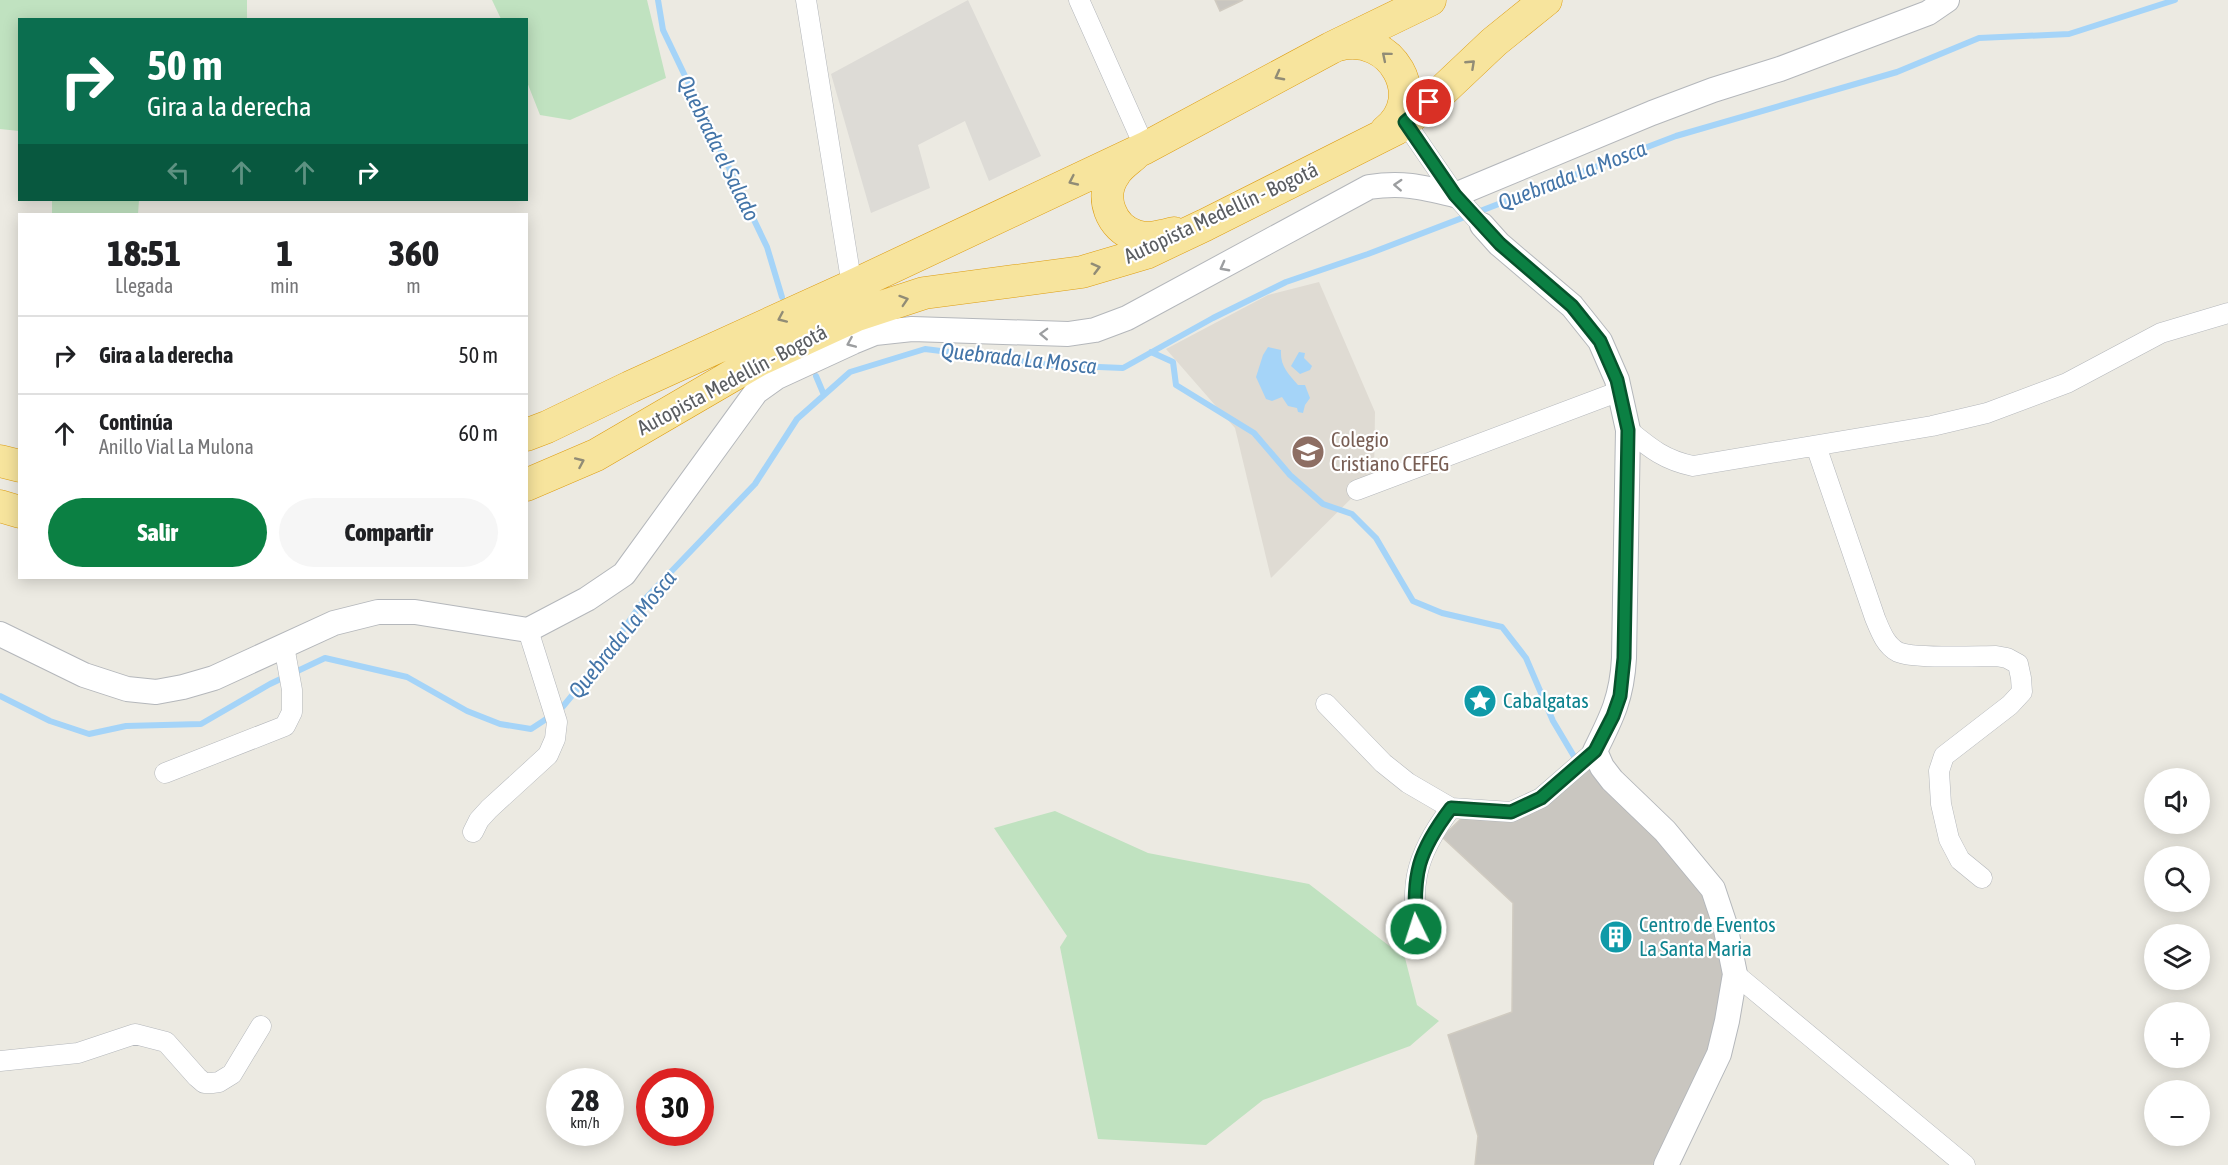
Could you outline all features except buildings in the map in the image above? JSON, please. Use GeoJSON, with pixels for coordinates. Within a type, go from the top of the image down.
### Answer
{"type":"FeatureCollection","features":[{"type":"Feature","properties":{"kind":"highway","name":"Autopista Medellín - Bogotá"},"geometry":{"type":"LineString","coordinates":[[528,434],[852,286],[1145,148],[1331,48],[1430,0]]}},
{"type":"Feature","properties":{"kind":"highway","name":"Autopista Medellín - Bogotá"},"geometry":{"type":"LineString","coordinates":[[528,484],[596,455],[759,360],[857,315],[924,293],[1082,272],[1146,253],[1205,225],[1376,139],[1405,122],[1440,93],[1494,42],[1546,0]]}},
{"type":"Feature","properties":{"kind":"highway"},"geometry":{"type":"LineString","coordinates":[[1331,48],[1342,44],[1363,43],[1383,51],[1398,66],[1405,86],[1403,107],[1393,126],[1376,139]]}},
{"type":"Feature","properties":{"kind":"highway"},"geometry":{"type":"LineString","coordinates":[[1145,148],[1113,175],[1107,191],[1108,206],[1119,226],[1136,236],[1150,238],[1205,225]]}},
{"type":"Feature","properties":{"kind":"highway"},"geometry":{"type":"LineString","coordinates":[[0,460],[18,465]]}},
{"type":"Feature","properties":{"kind":"highway"},"geometry":{"type":"LineString","coordinates":[[0,506],[18,511]]}},
{"type":"Feature","properties":{"kind":"street"},"geometry":{"type":"LineString","coordinates":[[806,0],[852,286]]}},
{"type":"Feature","properties":{"kind":"street"},"geometry":{"type":"LineString","coordinates":[[1079,0],[1145,148]]}},
{"type":"Feature","properties":{"kind":"street"},"geometry":{"type":"LineString","coordinates":[[1468,209],[1652,113],[1713,90],[1780,69],[1928,13],[1947,0]]}},
{"type":"Feature","properties":{"kind":"street"},"geometry":{"type":"LineString","coordinates":[[1326,705],[1383,763],[1408,783],[1451,808],[1511,812],[1541,798],[1592,754],[1613,716],[1623,676],[1628,430],[1613,368],[1600,341],[1587,323],[1552,286],[1500,244],[1468,209],[1405,122]]}},
{"type":"Feature","properties":{"kind":"street"},"geometry":{"type":"LineString","coordinates":[[0,634],[84,675],[127,689],[156,692],[183,687],[285,656],[334,623],[378,612],[415,612],[528,630],[587,599],[624,574],[756,392],[777,377],[853,342],[875,333],[912,329],[1068,334],[1095,330],[1138,313],[1369,187],[1392,183],[1422,187],[1468,209]]}},
{"type":"Feature","properties":{"kind":"street"},"geometry":{"type":"LineString","coordinates":[[1628,430],[1653,451],[1675,462],[1693,466],[1932,426],[1987,413],[2067,383],[2161,333],[2228,313]]}},
{"type":"Feature","properties":{"kind":"street"},"geometry":{"type":"LineString","coordinates":[[1357,489],[1620,391]]}},
{"type":"Feature","properties":{"kind":"street"},"geometry":{"type":"LineString","coordinates":[[1816,446],[1884,639],[1899,652],[1926,655],[1996,656],[2007,658],[2018,664],[2022,692],[2010,705],[1944,756],[1939,771],[1941,804],[1949,838],[1960,860],[1982,878]]}},
{"type":"Feature","properties":{"kind":"street"},"geometry":{"type":"LineString","coordinates":[[473,832],[479,819],[489,808],[548,755],[555,739],[556,722],[528,630]]}},
{"type":"Feature","properties":{"kind":"street"},"geometry":{"type":"LineString","coordinates":[[165,773],[285,726],[292,712],[292,690],[285,656]]}},
{"type":"Feature","properties":{"kind":"street"},"geometry":{"type":"LineString","coordinates":[[1592,754],[1616,785],[1665,831],[1713,889],[1725,925],[1735,974],[1719,1054],[1666,1165]]}},
{"type":"Feature","properties":{"kind":"street"},"geometry":{"type":"LineString","coordinates":[[1421,949],[1416,929],[1414,896],[1420,858],[1434,831],[1451,808]]}},
{"type":"Feature","properties":{"kind":"street"},"geometry":{"type":"LineString","coordinates":[[1735,974],[1965,1165]]}},
{"type":"Feature","properties":{"kind":"street"},"geometry":{"type":"LineString","coordinates":[[0,1061],[78,1053],[135,1034],[166,1042],[197,1077],[204,1083],[212,1083],[219,1082],[232,1074],[261,1026]]}},
{"type":"Feature","properties":{"kind":"shaded area"},"geometry":{"type":"Polygon","coordinates":[[[968,0],[1041,156],[989,181],[965,121],[918,145],[930,188],[871,213],[831,74],[968,0]]]}},
{"type":"Feature","properties":{"kind":"shaded area","name":"Colegio Cristiano CEFEG"},"geometry":{"type":"Polygon","coordinates":[[[1319,282],[1375,412],[1374,476],[1271,578],[1235,428],[1166,349],[1268,295],[1319,282]]]}},
{"type":"Feature","properties":{"kind":"green space"},"geometry":{"type":"Polygon","coordinates":[[[0,0],[247,0],[247,18],[18,18],[18,131],[0,129],[0,0]]]}},
{"type":"Feature","properties":{"kind":"green space"},"geometry":{"type":"Polygon","coordinates":[[[492,0],[647,0],[666,78],[570,120],[540,115],[528,85],[528,18],[501,18],[492,0]]]}},
{"type":"Feature","properties":{"kind":"green space"},"geometry":{"type":"Polygon","coordinates":[[[52,201],[139,201],[138,213],[52,213],[52,201]]]}},
{"type":"Feature","properties":{"kind":"green space"},"geometry":{"type":"Polygon","coordinates":[[[1055,811],[1148,853],[1309,884],[1405,958],[1417,1005],[1439,1021],[1410,1046],[1263,1100],[1206,1145],[1098,1139],[1060,947],[1067,936],[994,828],[1055,811]]]}},
{"type":"Feature","properties":{"kind":"water"},"geometry":{"type":"Polygon","coordinates":[[[1268,347],[1281,350],[1283,365],[1288,373],[1298,385],[1305,385],[1310,398],[1303,413],[1298,412],[1297,408],[1288,406],[1282,397],[1272,401],[1266,399],[1256,377],[1268,347]]]}},
{"type":"Feature","properties":{"kind":"water"},"geometry":{"type":"Polygon","coordinates":[[[1299,352],[1305,353],[1304,358],[1312,366],[1310,370],[1300,374],[1291,366],[1299,352]]]}},
{"type":"Feature","properties":{"kind":"waterway","name":"Quebrada el Salado"},"geometry":{"type":"LineString","coordinates":[[658,0],[663,30],[767,247],[782,297]]}},
{"type":"Feature","properties":{"kind":"waterway","name":"Quebrada La Mosca"},"geometry":{"type":"LineString","coordinates":[[0,696],[50,721],[89,734],[126,726],[201,724],[270,684],[325,658],[407,677],[467,711],[500,724],[531,729],[560,710],[604,657],[644,600],[755,484],[797,419],[850,372],[925,349],[1051,365],[1123,368],[1213,318],[1286,282],[1368,254],[1676,136],[1897,72],[1979,38],[2069,34],[2175,0]]}},
{"type":"Feature","properties":{"kind":"waterway"},"geometry":{"type":"LineString","coordinates":[[1151,352],[1173,362],[1176,385],[1254,433],[1290,475],[1323,504],[1352,514],[1376,538],[1413,601],[1442,613],[1502,627],[1526,658],[1553,721],[1578,763]]}},
{"type":"Feature","properties":{"kind":"waterway","name":"Quebrada el Salado"},"geometry":{"type":"LineString","coordinates":[[816,376],[824,395]]}},
{"type":"Feature","properties":{"kind":"place","name":"Colegio Cristiano CEFEG"},"geometry":{"type":"Point","coordinates":[1308,452]}},
{"type":"Feature","properties":{"kind":"place","name":"Cabalgatas"},"geometry":{"type":"Point","coordinates":[1480,701]}},
{"type":"Feature","properties":{"kind":"place","name":"Centro de Eventos La Santa Maria"},"geometry":{"type":"Point","coordinates":[1616,937]}},
{"type":"Feature","properties":{"kind":"route"},"geometry":{"type":"LineString","coordinates":[[1416,929],[1414,896],[1420,858],[1434,831],[1451,808],[1511,812],[1541,798],[1595,751],[1613,716],[1620,696],[1624,658],[1628,430],[1613,368],[1600,341],[1587,323],[1552,286],[1500,244],[1455,195],[1405,122],[1429,102]]}}]}
